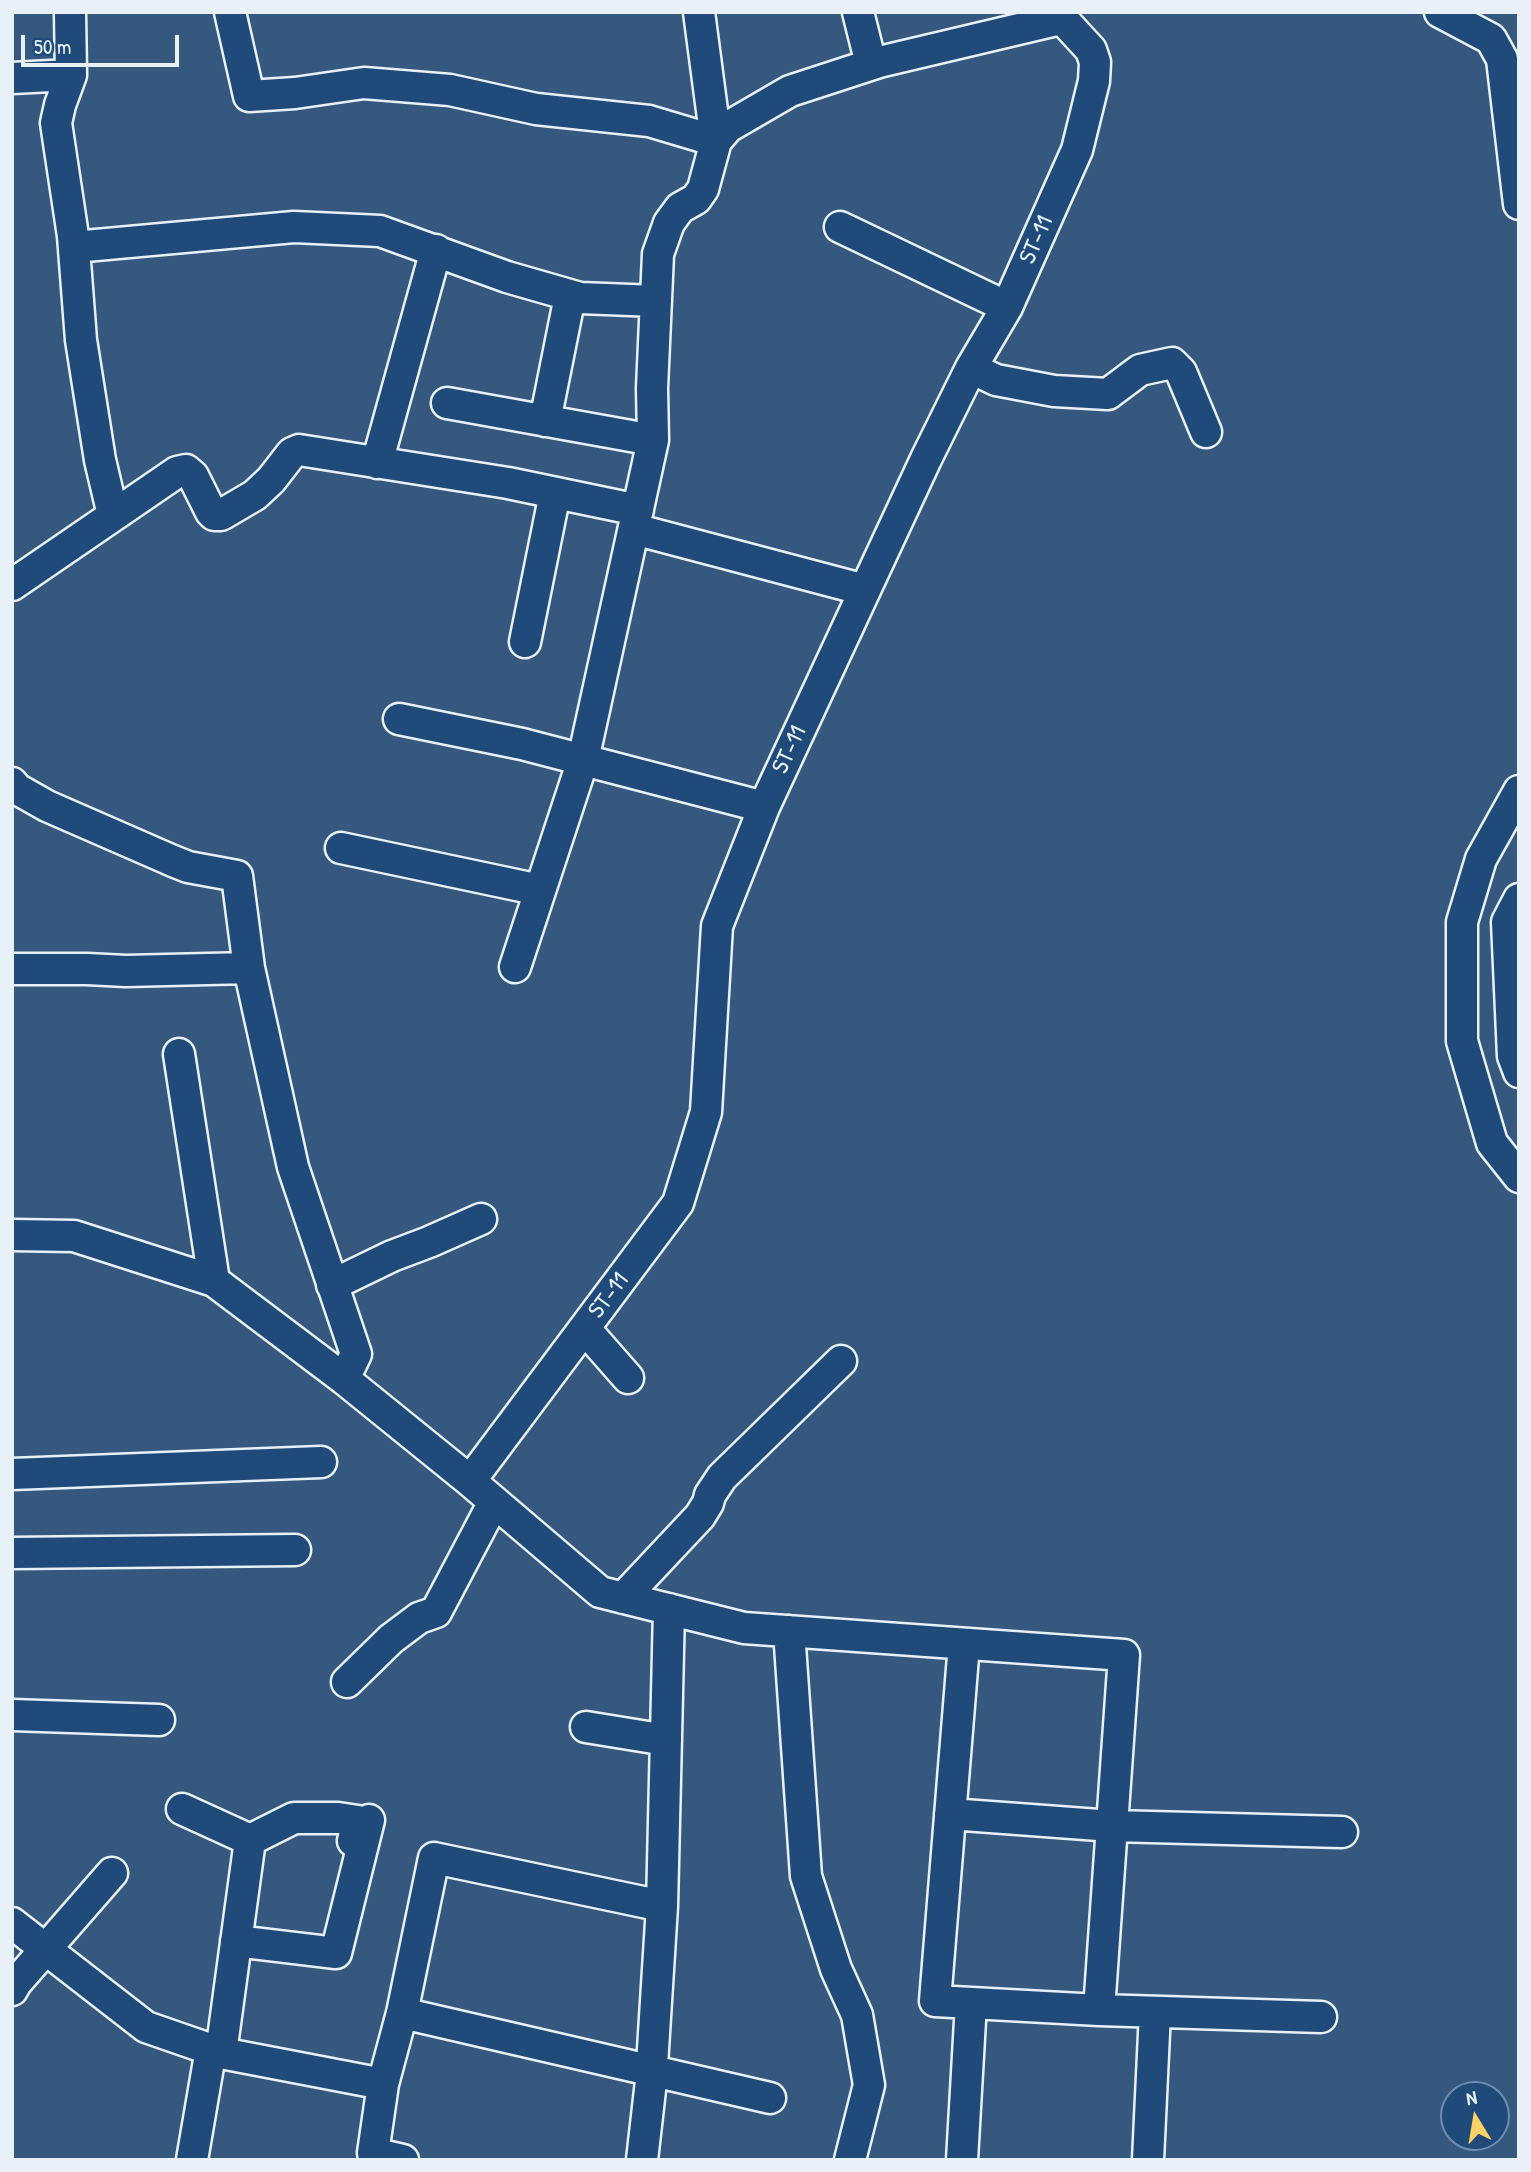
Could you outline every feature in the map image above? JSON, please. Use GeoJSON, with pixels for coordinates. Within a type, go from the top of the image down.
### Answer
{"type":"FeatureCollection","features":[{"type":"Feature","properties":{"kind":"street"},"geometry":{"type":"LineString","coordinates":[[70,12],[71,75],[56,123],[74,247],[81,340],[100,460],[113,515]]}},
{"type":"Feature","properties":{"kind":"street"},"geometry":{"type":"LineString","coordinates":[[230,12],[248,96],[295,93],[363,83],[450,90],[536,109],[649,121],[716,141]]}},
{"type":"Feature","properties":{"kind":"street"},"geometry":{"type":"LineString","coordinates":[[515,967],[583,760],[653,440],[652,388],[658,254],[669,223],[680,208],[696,199],[703,189],[716,141],[699,12]]}},
{"type":"Feature","properties":{"kind":"street"},"geometry":{"type":"LineString","coordinates":[[858,12],[872,64]]}},
{"type":"Feature","properties":{"kind":"street"},"geometry":{"type":"LineString","coordinates":[[1440,12],[1491,39],[1502,59],[1519,204]]}},
{"type":"Feature","properties":{"kind":"street"},"geometry":{"type":"LineString","coordinates":[[716,141],[728,127],[790,91],[872,64],[1059,16]]}},
{"type":"Feature","properties":{"kind":"street","name":"ST-11"},"geometry":{"type":"LineString","coordinates":[[470,1481],[678,1203],[706,1112],[717,926],[764,807],[971,368],[1007,306],[1077,150],[1094,81],[1095,62],[1091,50],[1059,16]]}},
{"type":"Feature","properties":{"kind":"street"},"geometry":{"type":"LineString","coordinates":[[12,78],[71,75]]}},
{"type":"Feature","properties":{"kind":"street"},"geometry":{"type":"LineString","coordinates":[[74,247],[294,227],[380,231],[507,277],[570,296],[656,302]]}},
{"type":"Feature","properties":{"kind":"street"},"geometry":{"type":"LineString","coordinates":[[840,227],[1007,306]]}},
{"type":"Feature","properties":{"kind":"street"},"geometry":{"type":"LineString","coordinates":[[377,463],[436,250]]}},
{"type":"Feature","properties":{"kind":"street"},"geometry":{"type":"LineString","coordinates":[[545,421],[570,296]]}},
{"type":"Feature","properties":{"kind":"street"},"geometry":{"type":"LineString","coordinates":[[971,368],[996,380],[1054,391],[1108,394],[1140,370],[1172,363],[1181,372],[1206,432]]}},
{"type":"Feature","properties":{"kind":"street"},"geometry":{"type":"LineString","coordinates":[[447,403],[653,440]]}},
{"type":"Feature","properties":{"kind":"street"},"geometry":{"type":"LineString","coordinates":[[12,585],[177,472],[186,470],[193,476],[211,512],[221,515],[254,495],[271,480],[292,453],[299,450],[555,493],[865,590]]}},
{"type":"Feature","properties":{"kind":"street"},"geometry":{"type":"LineString","coordinates":[[525,642],[555,493]]}},
{"type":"Feature","properties":{"kind":"street"},"geometry":{"type":"LineString","coordinates":[[400,719],[522,744],[764,807]]}},
{"type":"Feature","properties":{"kind":"street"},"geometry":{"type":"LineString","coordinates":[[12,783],[17,789],[47,806],[180,864],[237,876],[250,968],[292,1167],[356,1354],[344,1379]]}},
{"type":"Feature","properties":{"kind":"street"},"geometry":{"type":"LineString","coordinates":[[1519,791],[1481,859],[1462,922],[1462,1041],[1492,1143],[1519,1178]]}},
{"type":"Feature","properties":{"kind":"street"},"geometry":{"type":"LineString","coordinates":[[341,848],[540,890]]}},
{"type":"Feature","properties":{"kind":"street"},"geometry":{"type":"LineString","coordinates":[[1519,899],[1507,922],[1513,1056],[1519,1072]]}},
{"type":"Feature","properties":{"kind":"street"},"geometry":{"type":"LineString","coordinates":[[12,969],[148,971],[250,968]]}},
{"type":"Feature","properties":{"kind":"street"},"geometry":{"type":"LineString","coordinates":[[179,1055],[214,1281]]}},
{"type":"Feature","properties":{"kind":"street"},"geometry":{"type":"LineString","coordinates":[[332,1285],[392,1256],[481,1219]]}},
{"type":"Feature","properties":{"kind":"street"},"geometry":{"type":"LineString","coordinates":[[12,1235],[74,1236],[214,1281],[344,1379],[470,1481],[600,1592],[744,1628],[1124,1655],[1099,2010]]}},
{"type":"Feature","properties":{"kind":"street"},"geometry":{"type":"LineString","coordinates":[[585,1329],[628,1378]]}},
{"type":"Feature","properties":{"kind":"street"},"geometry":{"type":"LineString","coordinates":[[623,1598],[699,1516],[722,1477],[841,1361]]}},
{"type":"Feature","properties":{"kind":"street"},"geometry":{"type":"LineString","coordinates":[[12,1474],[321,1462]]}},
{"type":"Feature","properties":{"kind":"street"},"geometry":{"type":"LineString","coordinates":[[347,1682],[391,1639],[419,1618],[436,1612],[494,1502]]}},
{"type":"Feature","properties":{"kind":"street"},"geometry":{"type":"LineString","coordinates":[[12,1553],[295,1550]]}},
{"type":"Feature","properties":{"kind":"street"},"geometry":{"type":"LineString","coordinates":[[642,2160],[662,1906],[669,1609]]}},
{"type":"Feature","properties":{"kind":"street"},"geometry":{"type":"LineString","coordinates":[[789,1631],[806,1876],[836,1969],[857,2015],[869,2085],[850,2160]]}},
{"type":"Feature","properties":{"kind":"street"},"geometry":{"type":"LineString","coordinates":[[964,1644],[935,2001],[1099,2010],[1321,2017]]}},
{"type":"Feature","properties":{"kind":"street"},"geometry":{"type":"LineString","coordinates":[[12,1715],[159,1720]]}},
{"type":"Feature","properties":{"kind":"street"},"geometry":{"type":"LineString","coordinates":[[586,1727],[666,1740]]}},
{"type":"Feature","properties":{"kind":"street"},"geometry":{"type":"LineString","coordinates":[[182,1810],[250,1840]]}},
{"type":"Feature","properties":{"kind":"street"},"geometry":{"type":"LineString","coordinates":[[950,1814],[1112,1826],[1342,1832]]}},
{"type":"Feature","properties":{"kind":"street"},"geometry":{"type":"LineString","coordinates":[[236,1941],[336,1953],[361,1830],[358,1821],[301,1817],[250,1840]]}},
{"type":"Feature","properties":{"kind":"street"},"geometry":{"type":"LineString","coordinates":[[192,2160],[236,1941],[250,1840]]}},
{"type":"Feature","properties":{"kind":"street"},"geometry":{"type":"LineString","coordinates":[[403,2160],[373,2153],[383,2084],[402,2013],[434,1858],[662,1906]]}},
{"type":"Feature","properties":{"kind":"street"},"geometry":{"type":"LineString","coordinates":[[12,1990],[112,1874]]}},
{"type":"Feature","properties":{"kind":"street"},"geometry":{"type":"LineString","coordinates":[[12,1923],[146,2027],[216,2051],[383,2084]]}},
{"type":"Feature","properties":{"kind":"street"},"geometry":{"type":"LineString","coordinates":[[962,2160],[971,2003]]}},
{"type":"Feature","properties":{"kind":"street"},"geometry":{"type":"LineString","coordinates":[[1148,2160],[1154,2012]]}},
{"type":"Feature","properties":{"kind":"street"},"geometry":{"type":"LineString","coordinates":[[402,2013],[770,2098]]}}]}
